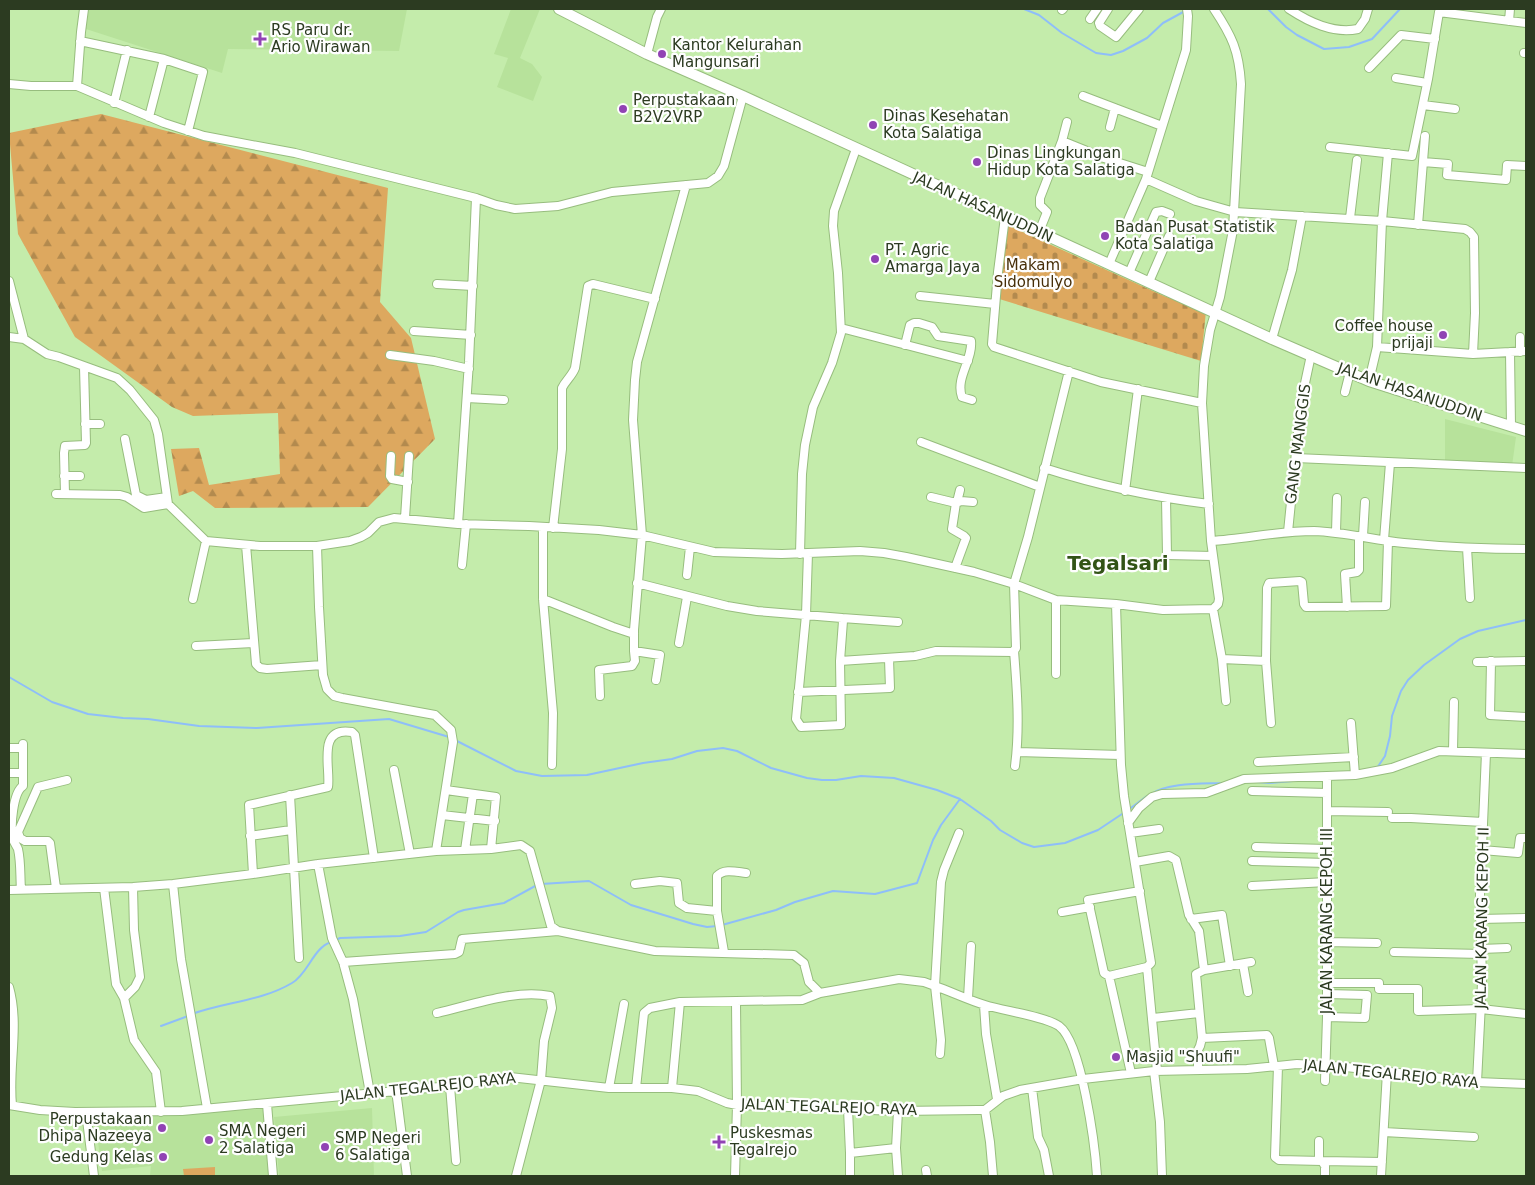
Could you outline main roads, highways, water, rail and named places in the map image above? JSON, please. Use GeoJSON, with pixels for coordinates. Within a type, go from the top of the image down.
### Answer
{"type":"FeatureCollection","features":[{"type":"Feature","properties":{"kind":"main road","name":"JALAN HASANUDDIN"},"geometry":{"type":"LineString","coordinates":[[559,9],[645,53],[743,96],[1272,340],[1369,381],[1526,431]]}},
{"type":"Feature","properties":{"kind":"waterway"},"geometry":{"type":"LineString","coordinates":[[1024,9],[1039,15],[1062,33],[1096,53],[1111,55],[1123,51],[1147,38],[1163,23],[1185,11]]}},
{"type":"Feature","properties":{"kind":"waterway"},"geometry":{"type":"LineString","coordinates":[[1268,9],[1297,35],[1324,49],[1349,47],[1372,39],[1400,9]]}},
{"type":"Feature","properties":{"kind":"waterway"},"geometry":{"type":"LineString","coordinates":[[1377,768],[1385,756],[1392,716],[1401,691],[1408,680],[1424,665],[1460,639],[1478,631],[1526,620]]}},
{"type":"Feature","properties":{"kind":"waterway"},"geometry":{"type":"LineString","coordinates":[[9,677],[52,702],[88,714],[199,726],[257,728],[389,719],[449,737]]}},
{"type":"Feature","properties":{"kind":"waterway"},"geometry":{"type":"LineString","coordinates":[[455,740],[516,771],[542,776],[587,775],[672,759],[697,751],[723,748],[737,751],[771,768],[807,778],[822,780],[861,776],[894,778],[937,790],[960,799],[991,821],[1000,830],[1022,843],[1034,847],[1065,843],[1098,830],[1125,812]]}},
{"type":"Feature","properties":{"kind":"waterway"},"geometry":{"type":"LineString","coordinates":[[1257,782],[1269,783],[1304,780]]}},
{"type":"Feature","properties":{"kind":"waterway"},"geometry":{"type":"LineString","coordinates":[[1151,794],[1167,787],[1224,783]]}},
{"type":"Feature","properties":{"kind":"waterway"},"geometry":{"type":"LineString","coordinates":[[1128,810],[1147,796]]}},
{"type":"Feature","properties":{"kind":"waterway"},"geometry":{"type":"LineString","coordinates":[[722,925],[833,891],[875,894],[917,883],[933,840],[941,825],[960,799]]}},
{"type":"Feature","properties":{"kind":"waterway"},"geometry":{"type":"LineString","coordinates":[[541,884],[589,881],[631,905],[693,924],[707,927],[717,926]]}},
{"type":"Feature","properties":{"kind":"waterway"},"geometry":{"type":"LineString","coordinates":[[336,940],[340,938],[400,936],[426,932],[458,912],[504,903],[537,885]]}},
{"type":"Feature","properties":{"kind":"waterway"},"geometry":{"type":"LineString","coordinates":[[192,1014],[256,998],[292,983],[298,979],[315,955],[331,942]]}},
{"type":"Feature","properties":{"kind":"waterway"},"geometry":{"type":"LineString","coordinates":[[161,1026],[188,1016]]}},
{"type":"Feature","properties":{"kind":"place","name":"RS Paru dr. Ario Wirawan"},"geometry":{"type":"Point","coordinates":[260,39]}},
{"type":"Feature","properties":{"kind":"place","name":"Kantor Kelurahan Mangunsari"},"geometry":{"type":"Point","coordinates":[662,54]}},
{"type":"Feature","properties":{"kind":"place","name":"Perpustakaan B2V2VRP"},"geometry":{"type":"Point","coordinates":[623,109]}},
{"type":"Feature","properties":{"kind":"place","name":"Dinas Kesehatan Kota Salatiga"},"geometry":{"type":"Point","coordinates":[873,125]}},
{"type":"Feature","properties":{"kind":"place","name":"Dinas Lingkungan Hidup Kota Salatiga"},"geometry":{"type":"Point","coordinates":[977,162]}},
{"type":"Feature","properties":{"kind":"place","name":"Badan Pusat Statistik Kota Salatiga"},"geometry":{"type":"Point","coordinates":[1105,236]}},
{"type":"Feature","properties":{"kind":"place","name":"PT. Agric Amarga Jaya"},"geometry":{"type":"Point","coordinates":[875,259]}},
{"type":"Feature","properties":{"kind":"place","name":"Coffee house prijaji"},"geometry":{"type":"Point","coordinates":[1443,335]}},
{"type":"Feature","properties":{"kind":"place","name":"Masjid \"Shuufi\""},"geometry":{"type":"Point","coordinates":[1116,1057]}},
{"type":"Feature","properties":{"kind":"place","name":"Perpustakaan Dhipa Nazeeya"},"geometry":{"type":"Point","coordinates":[162,1128]}},
{"type":"Feature","properties":{"kind":"place","name":"SMA Negeri 2 Salatiga"},"geometry":{"type":"Point","coordinates":[209,1140]}},
{"type":"Feature","properties":{"kind":"place","name":"Puskesmas Tegalrejo"},"geometry":{"type":"Point","coordinates":[719,1142]}},
{"type":"Feature","properties":{"kind":"place","name":"SMP Negeri 6 Salatiga"},"geometry":{"type":"Point","coordinates":[325,1147]}},
{"type":"Feature","properties":{"kind":"place","name":"Gedung Kelas"},"geometry":{"type":"Point","coordinates":[163,1157]}},
{"type":"Feature","properties":{"kind":"district","name":"Tegalsari"},"geometry":{"type":"Point","coordinates":[1118,563]}},
{"type":"Feature","properties":{"kind":"park label","name":"Makam Sidomulyo"},"geometry":{"type":"Point","coordinates":[1033,274]}}]}
